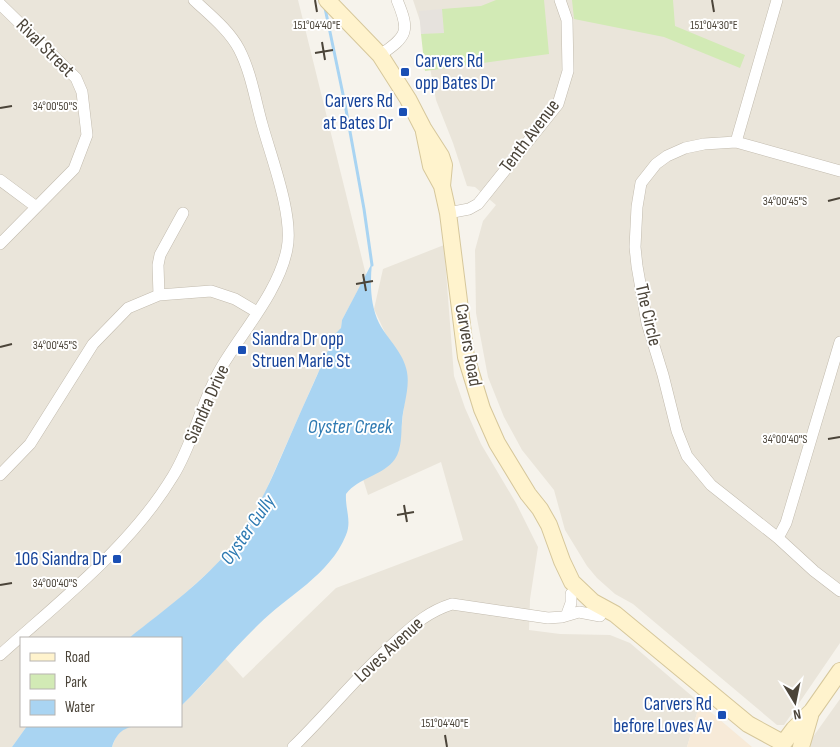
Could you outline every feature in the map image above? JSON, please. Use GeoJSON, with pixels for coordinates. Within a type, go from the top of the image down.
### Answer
{"type":"FeatureCollection","features":[{"type":"Feature","properties":{"kind":"street","name":"Siandra Drive"},"geometry":{"type":"LineString","coordinates":[[0,655],[98,567],[136,525],[164,490],[183,458],[220,369],[278,278],[284,263],[288,238],[286,210],[244,60],[234,41],[194,0]]}},
{"type":"Feature","properties":{"kind":"street","name":"Carvers Road"},"geometry":{"type":"LineString","coordinates":[[327,0],[380,55],[441,156],[444,165],[442,186],[448,213],[463,337],[470,372],[489,426],[528,494],[540,509],[549,525],[572,582],[593,602],[615,614],[626,625]]}},
{"type":"Feature","properties":{"kind":"street"},"geometry":{"type":"LineString","coordinates":[[380,55],[396,44],[404,35],[405,25],[397,0]]}},
{"type":"Feature","properties":{"kind":"street","name":"Tenth Avenue"},"geometry":{"type":"LineString","coordinates":[[448,213],[469,209],[478,204],[558,104],[568,71],[567,20],[560,0]]}},
{"type":"Feature","properties":{"kind":"street"},"geometry":{"type":"LineString","coordinates":[[736,142],[777,0]]}},
{"type":"Feature","properties":{"kind":"street","name":"Rival Street"},"geometry":{"type":"LineString","coordinates":[[0,4],[76,78],[82,92],[87,135],[74,169],[35,206],[0,244]]}},
{"type":"Feature","properties":{"kind":"street","name":"The Circle"},"geometry":{"type":"LineString","coordinates":[[840,171],[736,142],[704,144],[685,148],[667,156],[656,164],[640,183],[635,247],[647,323],[677,431],[687,456],[711,485],[778,538],[814,571],[840,591]]}},
{"type":"Feature","properties":{"kind":"street"},"geometry":{"type":"LineString","coordinates":[[0,180],[35,206]]}},
{"type":"Feature","properties":{"kind":"street"},"geometry":{"type":"LineString","coordinates":[[159,295],[158,265],[160,255],[184,213]]}},
{"type":"Feature","properties":{"kind":"street"},"geometry":{"type":"LineString","coordinates":[[0,475],[30,444],[93,344],[128,308],[159,295],[211,291],[235,299],[257,312]]}},
{"type":"Feature","properties":{"kind":"street"},"geometry":{"type":"LineString","coordinates":[[778,538],[786,522],[840,342]]}},
{"type":"Feature","properties":{"kind":"street","name":"Carvers Road"},"geometry":{"type":"LineString","coordinates":[[528,494],[557,571],[570,594],[600,616],[626,625],[642,635],[748,724],[784,745]]}},
{"type":"Feature","properties":{"kind":"street"},"geometry":{"type":"LineString","coordinates":[[567,614],[570,594]]}},
{"type":"Feature","properties":{"kind":"street","name":"Loves Avenue"},"geometry":{"type":"LineString","coordinates":[[293,747],[315,726],[345,690],[387,649],[423,617],[438,609],[452,604],[548,618],[562,617],[579,612],[600,616]]}},
{"type":"Feature","properties":{"kind":"street"},"geometry":{"type":"LineString","coordinates":[[784,745],[812,711],[840,671]]}},
{"type":"Feature","properties":{"kind":"shaded area"},"geometry":{"type":"Polygon","coordinates":[[[0,0],[298,0],[366,275],[342,320],[341,328],[317,375],[259,506],[241,535],[215,566],[179,599],[130,637],[20,637],[20,727],[26,727],[12,747],[0,747],[0,0]]]}},
{"type":"Feature","properties":{"kind":"shaded area"},"geometry":{"type":"Polygon","coordinates":[[[413,0],[840,0],[840,643],[784,725],[777,725],[633,604],[615,594],[597,578],[587,566],[565,530],[554,490],[522,450],[504,417],[488,377],[476,313],[475,250],[483,221],[496,205],[475,187],[467,186],[436,100],[423,30],[413,0]]]}},
{"type":"Feature","properties":{"kind":"shaded area"},"geometry":{"type":"Polygon","coordinates":[[[442,9],[444,33],[421,34],[419,11],[442,9]]]}},
{"type":"Feature","properties":{"kind":"shaded area"},"geometry":{"type":"Polygon","coordinates":[[[444,245],[454,376],[465,408],[481,444],[516,503],[538,547],[530,599],[529,630],[560,634],[610,635],[630,643],[700,703],[687,747],[112,747],[116,737],[126,728],[182,727],[182,705],[225,658],[243,678],[336,588],[463,540],[441,462],[368,495],[363,479],[387,467],[399,449],[407,380],[374,309],[383,269],[444,245]]]}},
{"type":"Feature","properties":{"kind":"shaded area"},"geometry":{"type":"Polygon","coordinates":[[[840,699],[840,747],[811,747],[810,741],[840,699]]]}},
{"type":"Feature","properties":{"kind":"shaded area"},"geometry":{"type":"Polygon","coordinates":[[[700,703],[752,747],[687,747],[700,703]]]}},
{"type":"Feature","properties":{"kind":"green space"},"geometry":{"type":"Polygon","coordinates":[[[496,0],[544,0],[549,54],[425,71],[421,34],[444,33],[442,9],[481,6],[496,0]]]}},
{"type":"Feature","properties":{"kind":"green space"},"geometry":{"type":"Polygon","coordinates":[[[572,0],[673,0],[675,26],[745,55],[740,68],[664,37],[574,19],[572,0]]]}},
{"type":"Feature","properties":{"kind":"water","name":"Oyster Creek"},"geometry":{"type":"Polygon","coordinates":[[[372,263],[371,293],[376,316],[403,359],[408,378],[400,446],[397,455],[390,465],[357,484],[346,494],[348,530],[330,562],[307,584],[269,614],[182,705],[182,637],[130,637],[210,571],[233,545],[251,519],[335,334],[341,328],[342,320],[372,263]]]}},
{"type":"Feature","properties":{"kind":"water"},"geometry":{"type":"Polygon","coordinates":[[[26,727],[134,727],[122,731],[112,747],[12,747],[26,727]]]}},
{"type":"Feature","properties":{"kind":"waterway","name":"Oyster Creek"},"geometry":{"type":"LineString","coordinates":[[325,8],[345,104],[372,265]]}},
{"type":"Feature","properties":{"kind":"place","name":"Carvers Rd opp Bates Dr"},"geometry":{"type":"Point","coordinates":[405,72]}},
{"type":"Feature","properties":{"kind":"place","name":"Carvers Rd at Bates Dr"},"geometry":{"type":"Point","coordinates":[403,112]}},
{"type":"Feature","properties":{"kind":"place","name":"Siandra Dr opp Struen Marie St"},"geometry":{"type":"Point","coordinates":[242,350]}},
{"type":"Feature","properties":{"kind":"place","name":"106 Siandra Dr"},"geometry":{"type":"Point","coordinates":[117,559]}},
{"type":"Feature","properties":{"kind":"place","name":"Carvers Rd before Loves Av"},"geometry":{"type":"Point","coordinates":[722,715]}},
{"type":"Feature","properties":{"kind":"water label","name":"Oyster Gully"},"geometry":{"type":"Point","coordinates":[248,530]}}]}
